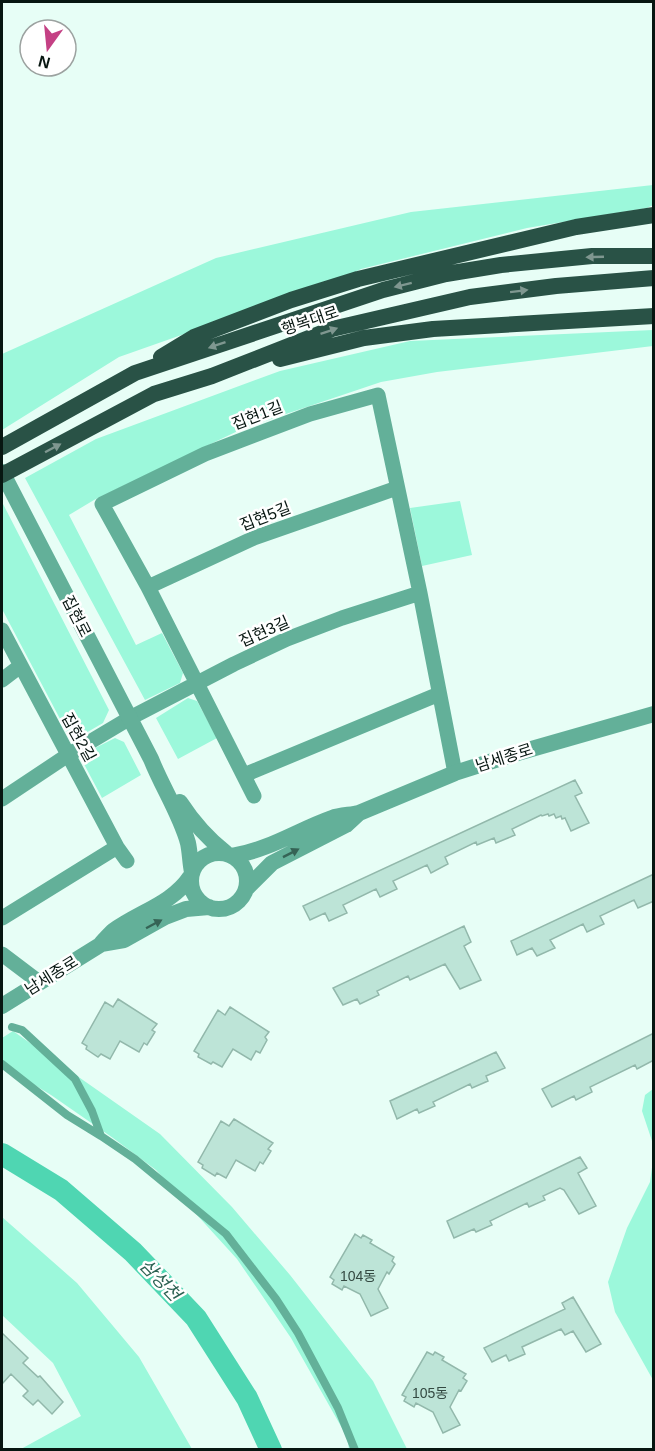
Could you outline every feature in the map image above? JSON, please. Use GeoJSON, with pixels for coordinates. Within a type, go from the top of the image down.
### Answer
{"type":"FeatureCollection","features":[{"type":"Feature","properties":{"kind":"highway"},"geometry":{"type":"LineString","coordinates":[[135,373],[194,337],[291,300],[358,279],[576,227],[654,214]]}},
{"type":"Feature","properties":{"kind":"highway","name":"행복대로"},"geometry":{"type":"LineString","coordinates":[[2,447],[135,373],[383,290],[446,274],[501,265],[592,256],[654,256]]}},
{"type":"Feature","properties":{"kind":"highway","name":"행복대로"},"geometry":{"type":"LineString","coordinates":[[2,474],[154,394],[212,376],[332,329],[470,297],[556,286],[654,278]]}},
{"type":"Feature","properties":{"kind":"highway"},"geometry":{"type":"LineString","coordinates":[[212,376],[364,338],[433,329],[654,316]]}},
{"type":"Feature","properties":{"kind":"street","name":"집현1길"},"geometry":{"type":"LineString","coordinates":[[254,796],[148,587],[102,504],[215,450],[310,414],[378,395],[455,773]]}},
{"type":"Feature","properties":{"kind":"street","name":"집현로"},"geometry":{"type":"LineString","coordinates":[[2,474],[151,759],[188,843],[191,874]]}},
{"type":"Feature","properties":{"kind":"street","name":"집현5길"},"geometry":{"type":"LineString","coordinates":[[148,587],[254,538],[397,488]]}},
{"type":"Feature","properties":{"kind":"street","name":"집현3길"},"geometry":{"type":"LineString","coordinates":[[2,799],[68,755],[130,718],[234,664],[287,639],[342,618],[420,593]]}},
{"type":"Feature","properties":{"kind":"street","name":"집현2길"},"geometry":{"type":"LineString","coordinates":[[2,630],[117,847],[127,861]]}},
{"type":"Feature","properties":{"kind":"street"},"geometry":{"type":"LineString","coordinates":[[2,680],[20,667]]}},
{"type":"Feature","properties":{"kind":"street"},"geometry":{"type":"LineString","coordinates":[[244,775],[440,694]]}},
{"type":"Feature","properties":{"kind":"street","name":"남세종로"},"geometry":{"type":"LineString","coordinates":[[229,855],[250,853],[334,817],[360,813],[455,773],[525,750],[654,714]]}},
{"type":"Feature","properties":{"kind":"street","name":"집현로"},"geometry":{"type":"LineString","coordinates":[[151,759],[195,824],[210,841],[229,855]]}},
{"type":"Feature","properties":{"kind":"street","name":"남세종로"},"geometry":{"type":"LineString","coordinates":[[246,889],[272,864],[346,825],[360,813]]}},
{"type":"Feature","properties":{"kind":"street"},"geometry":{"type":"LineString","coordinates":[[2,918],[117,847]]}},
{"type":"Feature","properties":{"kind":"street"},"geometry":{"type":"LineString","coordinates":[[220,852],[229,855],[238,860],[245,870],[246,889],[237,903],[219,909],[209,908],[194,896],[191,874],[199,860],[207,855],[220,852]]}},
{"type":"Feature","properties":{"kind":"street","name":"남세종로"},"geometry":{"type":"LineString","coordinates":[[2,1006],[100,945],[113,932],[183,888],[191,874]]}},
{"type":"Feature","properties":{"kind":"street","name":"남세종로"},"geometry":{"type":"LineString","coordinates":[[100,945],[124,940],[186,909],[209,908]]}},
{"type":"Feature","properties":{"kind":"street"},"geometry":{"type":"LineString","coordinates":[[2,954],[39,982]]}},
{"type":"Feature","properties":{"kind":"lane"},"geometry":{"type":"LineString","coordinates":[[12,1027],[22,1030],[75,1079],[92,1111],[101,1136]]}},
{"type":"Feature","properties":{"kind":"lane"},"geometry":{"type":"LineString","coordinates":[[2,1065],[67,1115],[135,1159],[226,1234],[276,1299],[298,1333],[338,1408],[355,1449]]}},
{"type":"Feature","properties":{"kind":"green space"},"geometry":{"type":"Polygon","coordinates":[[[653,185],[653,205],[647,208],[527,228],[361,269],[341,279],[119,357],[2,430],[2,354],[216,258],[411,212],[653,185]]]}},
{"type":"Feature","properties":{"kind":"green space"},"geometry":{"type":"Polygon","coordinates":[[[653,330],[653,346],[437,372],[381,382],[244,428],[94,500],[69,515],[136,645],[162,633],[183,673],[180,683],[145,700],[25,478],[96,439],[280,371],[410,341],[653,330]]]}},
{"type":"Feature","properties":{"kind":"green space"},"geometry":{"type":"Polygon","coordinates":[[[460,501],[472,555],[422,566],[410,508],[460,501]]]}},
{"type":"Feature","properties":{"kind":"green space"},"geometry":{"type":"Polygon","coordinates":[[[2,502],[109,710],[103,723],[79,737],[68,734],[2,609],[2,502]]]}},
{"type":"Feature","properties":{"kind":"green space"},"geometry":{"type":"Polygon","coordinates":[[[188,698],[197,701],[217,738],[178,759],[156,718],[188,698]]]}},
{"type":"Feature","properties":{"kind":"green space"},"geometry":{"type":"Polygon","coordinates":[[[115,738],[124,742],[141,775],[102,798],[84,764],[85,753],[115,738]]]}},
{"type":"Feature","properties":{"kind":"green space"},"geometry":{"type":"Polygon","coordinates":[[[13,1031],[160,1134],[232,1207],[290,1275],[373,1381],[407,1449],[349,1449],[347,1437],[291,1338],[237,1259],[156,1170],[51,1095],[2,1065],[2,1038],[13,1031]]]}},
{"type":"Feature","properties":{"kind":"green space"},"geometry":{"type":"Polygon","coordinates":[[[653,1089],[653,1144],[642,1111],[645,1095],[653,1089]]]}},
{"type":"Feature","properties":{"kind":"green space"},"geometry":{"type":"Polygon","coordinates":[[[653,1160],[653,1380],[615,1312],[608,1282],[627,1228],[650,1182],[653,1160]]]}},
{"type":"Feature","properties":{"kind":"green space"},"geometry":{"type":"Polygon","coordinates":[[[2,1217],[77,1283],[139,1357],[192,1449],[21,1449],[81,1416],[53,1363],[2,1315],[2,1217]]]}},
{"type":"Feature","properties":{"kind":"building"},"geometry":{"type":"Polygon","coordinates":[[[575,780],[582,793],[575,796],[589,823],[571,831],[565,818],[562,819],[561,816],[556,818],[554,814],[541,815],[512,829],[515,835],[496,843],[494,838],[477,845],[476,842],[445,857],[448,864],[431,873],[427,865],[393,881],[397,889],[380,897],[376,889],[343,905],[347,913],[329,921],[325,913],[310,920],[303,906],[575,780]]]}},
{"type":"Feature","properties":{"kind":"building"},"geometry":{"type":"Polygon","coordinates":[[[654,874],[654,901],[638,908],[634,900],[600,916],[604,924],[587,932],[583,924],[550,940],[555,948],[537,956],[532,948],[517,955],[511,941],[654,874]]]}},
{"type":"Feature","properties":{"kind":"building"},"geometry":{"type":"Polygon","coordinates":[[[464,926],[471,942],[464,946],[481,980],[460,989],[445,964],[410,980],[408,976],[377,991],[379,995],[360,1004],[357,999],[343,1005],[333,988],[464,926]]]}},
{"type":"Feature","properties":{"kind":"building"},"geometry":{"type":"Polygon","coordinates":[[[118,999],[157,1024],[152,1030],[155,1032],[147,1045],[144,1043],[139,1052],[120,1041],[110,1059],[101,1054],[98,1057],[86,1049],[87,1046],[82,1043],[105,1002],[113,1007],[118,999]]]}},
{"type":"Feature","properties":{"kind":"building"},"geometry":{"type":"Polygon","coordinates":[[[230,1007],[269,1032],[260,1053],[256,1051],[251,1060],[233,1049],[222,1067],[198,1057],[199,1054],[194,1051],[218,1010],[225,1015],[230,1007]]]}},
{"type":"Feature","properties":{"kind":"building"},"geometry":{"type":"Polygon","coordinates":[[[654,1033],[654,1060],[637,1069],[635,1065],[590,1087],[592,1092],[576,1100],[574,1096],[552,1107],[542,1089],[654,1033]]]}},
{"type":"Feature","properties":{"kind":"building"},"geometry":{"type":"Polygon","coordinates":[[[496,1052],[505,1068],[486,1076],[488,1081],[472,1088],[470,1084],[433,1102],[435,1106],[419,1113],[417,1109],[397,1119],[390,1101],[496,1052]]]}},
{"type":"Feature","properties":{"kind":"building"},"geometry":{"type":"Polygon","coordinates":[[[234,1119],[273,1143],[268,1149],[271,1151],[263,1164],[260,1162],[255,1171],[236,1160],[226,1178],[217,1173],[215,1176],[202,1168],[203,1165],[198,1162],[221,1121],[229,1126],[234,1119]]]}},
{"type":"Feature","properties":{"kind":"building"},"geometry":{"type":"Polygon","coordinates":[[[580,1157],[587,1168],[578,1173],[596,1206],[579,1214],[564,1190],[560,1188],[543,1196],[545,1200],[529,1207],[527,1203],[490,1221],[492,1225],[476,1232],[474,1229],[454,1238],[447,1221],[580,1157]]]}},
{"type":"Feature","properties":{"kind":"building"},"geometry":{"type":"Polygon","coordinates":[[[355,1234],[372,1240],[370,1243],[394,1257],[392,1261],[395,1264],[389,1274],[387,1272],[378,1289],[388,1308],[371,1316],[360,1294],[344,1286],[342,1290],[332,1284],[334,1280],[330,1277],[355,1234]]]}},
{"type":"Feature","properties":{"kind":"building"},"geometry":{"type":"Polygon","coordinates":[[[573,1297],[601,1344],[586,1352],[573,1331],[565,1335],[561,1329],[522,1347],[525,1354],[509,1361],[506,1355],[492,1362],[484,1348],[565,1309],[562,1303],[573,1297]]]}},
{"type":"Feature","properties":{"kind":"building"},"geometry":{"type":"Polygon","coordinates":[[[2,1333],[28,1358],[23,1363],[38,1377],[40,1376],[63,1402],[52,1414],[38,1400],[33,1405],[23,1396],[28,1391],[11,1374],[2,1384],[2,1333]]]}},
{"type":"Feature","properties":{"kind":"building"},"geometry":{"type":"Polygon","coordinates":[[[427,1352],[433,1355],[435,1352],[444,1357],[442,1360],[466,1374],[463,1378],[467,1381],[450,1407],[460,1425],[443,1433],[433,1412],[416,1403],[414,1407],[404,1401],[406,1397],[402,1395],[427,1352]]]}},
{"type":"Feature","properties":{"kind":"waterway","name":"삼성천"},"geometry":{"type":"LineString","coordinates":[[2,1154],[61,1190],[133,1252],[196,1318],[247,1398],[271,1450]]}}]}
